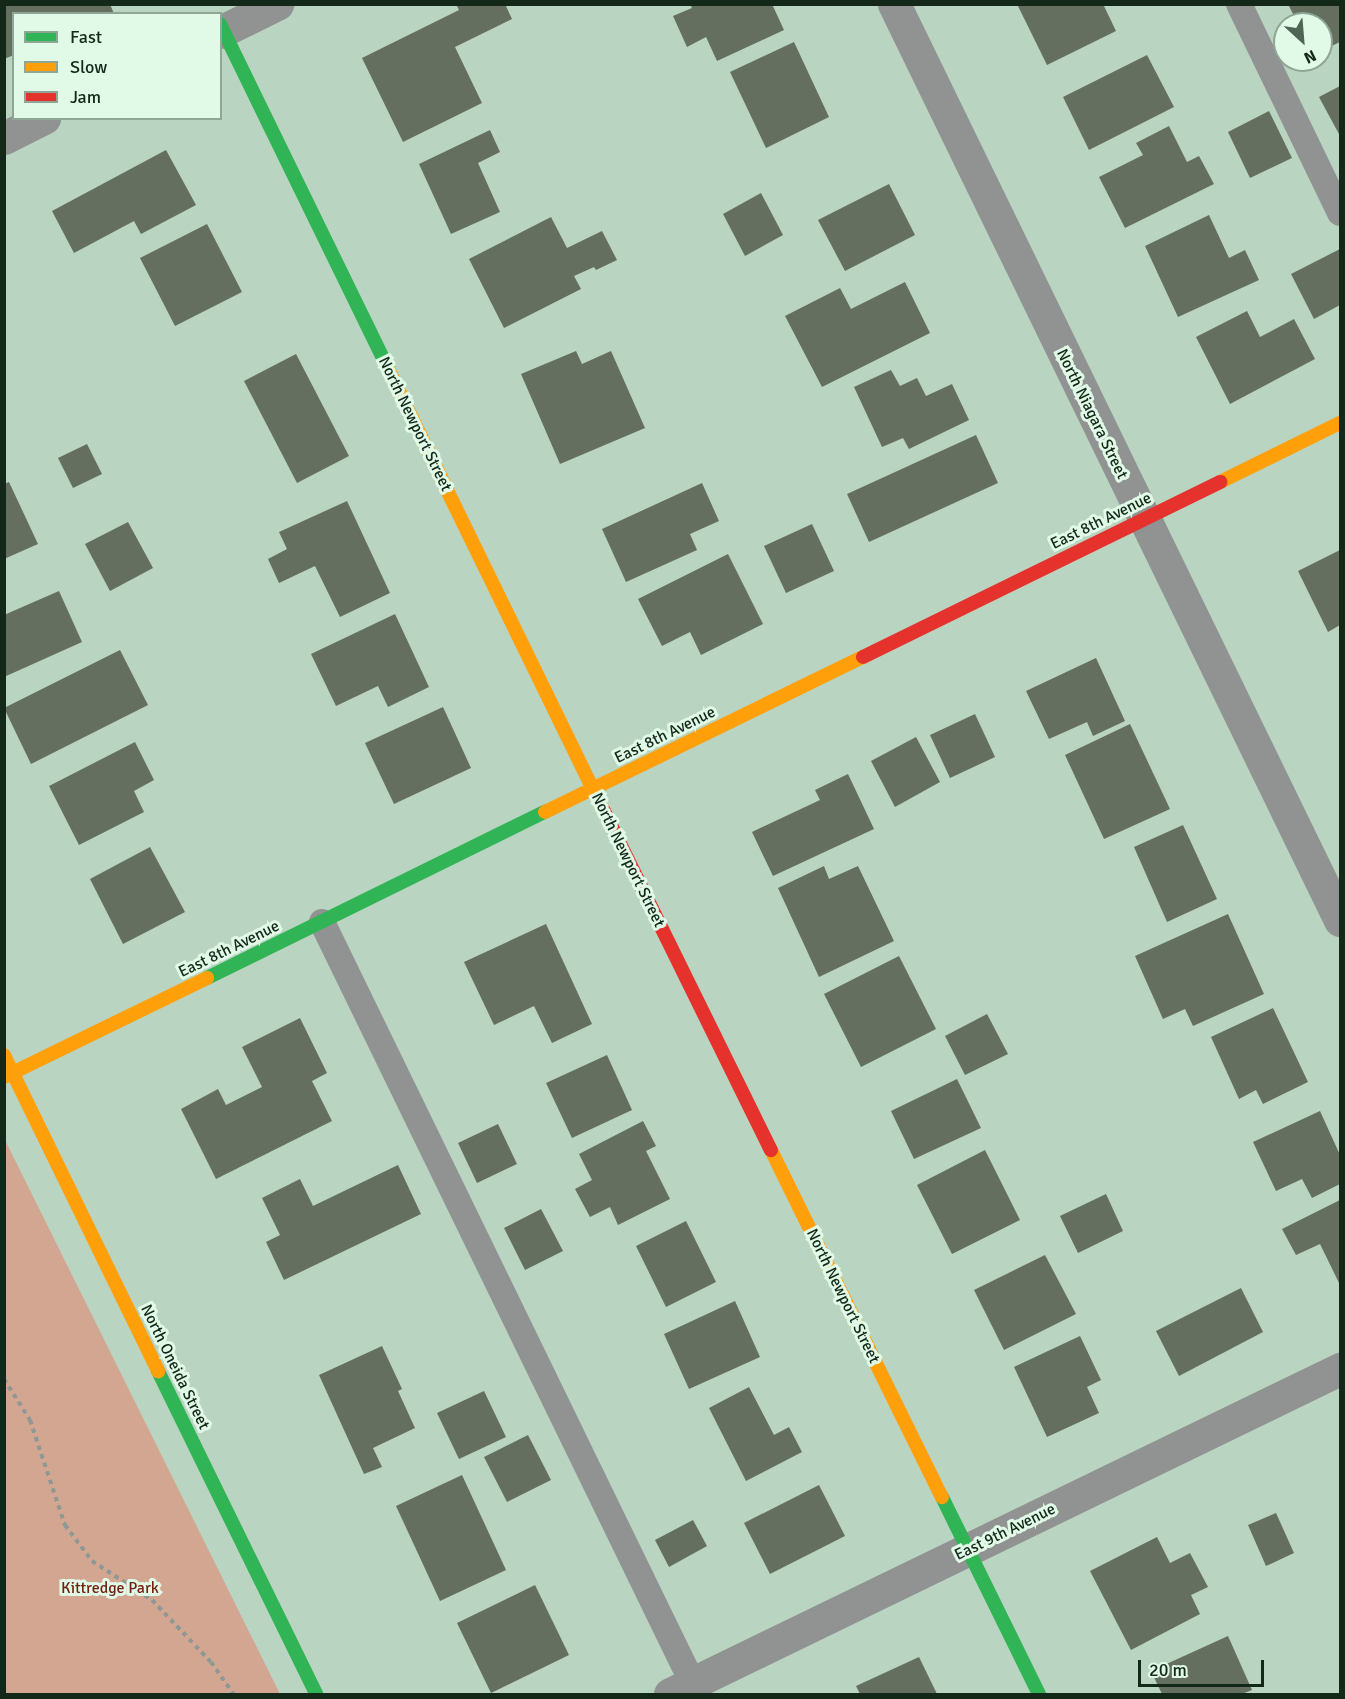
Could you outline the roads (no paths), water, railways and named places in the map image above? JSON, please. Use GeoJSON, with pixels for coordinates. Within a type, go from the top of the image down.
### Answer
{"type":"FeatureCollection","features":[{"type":"Feature","properties":{"kind":"street"},"geometry":{"type":"LineString","coordinates":[[222,20],[277,4]]}},
{"type":"Feature","properties":{"kind":"street","name":"North Niagara Street"},"geometry":{"type":"LineString","coordinates":[[894,4],[1143,519],[1341,920]]}},
{"type":"Feature","properties":{"kind":"street","name":"North Newport Street"},"geometry":{"type":"LineString","coordinates":[[222,29],[1039,1695]]}},
{"type":"Feature","properties":{"kind":"street"},"geometry":{"type":"LineString","coordinates":[[4,138],[40,120]]}},
{"type":"Feature","properties":{"kind":"street","name":"East 8th Avenue"},"geometry":{"type":"LineString","coordinates":[[9,1075],[1341,423]]}},
{"type":"Feature","properties":{"kind":"street","name":"North Oneida Street"},"geometry":{"type":"LineString","coordinates":[[4,1055],[9,1075],[316,1695]]}},
{"type":"Feature","properties":{"kind":"street","name":"East 9th Avenue"},"geometry":{"type":"LineString","coordinates":[[681,1689],[1341,1369]]}},
{"type":"Feature","properties":{"kind":"lane"},"geometry":{"type":"LineString","coordinates":[[1239,4],[1341,213]]}},
{"type":"Feature","properties":{"kind":"lane"},"geometry":{"type":"LineString","coordinates":[[322,922],[681,1689]]}},
{"type":"Feature","properties":{"kind":"park label","name":"Kittredge Park"},"geometry":{"type":"Point","coordinates":[110,1588]}}]}
